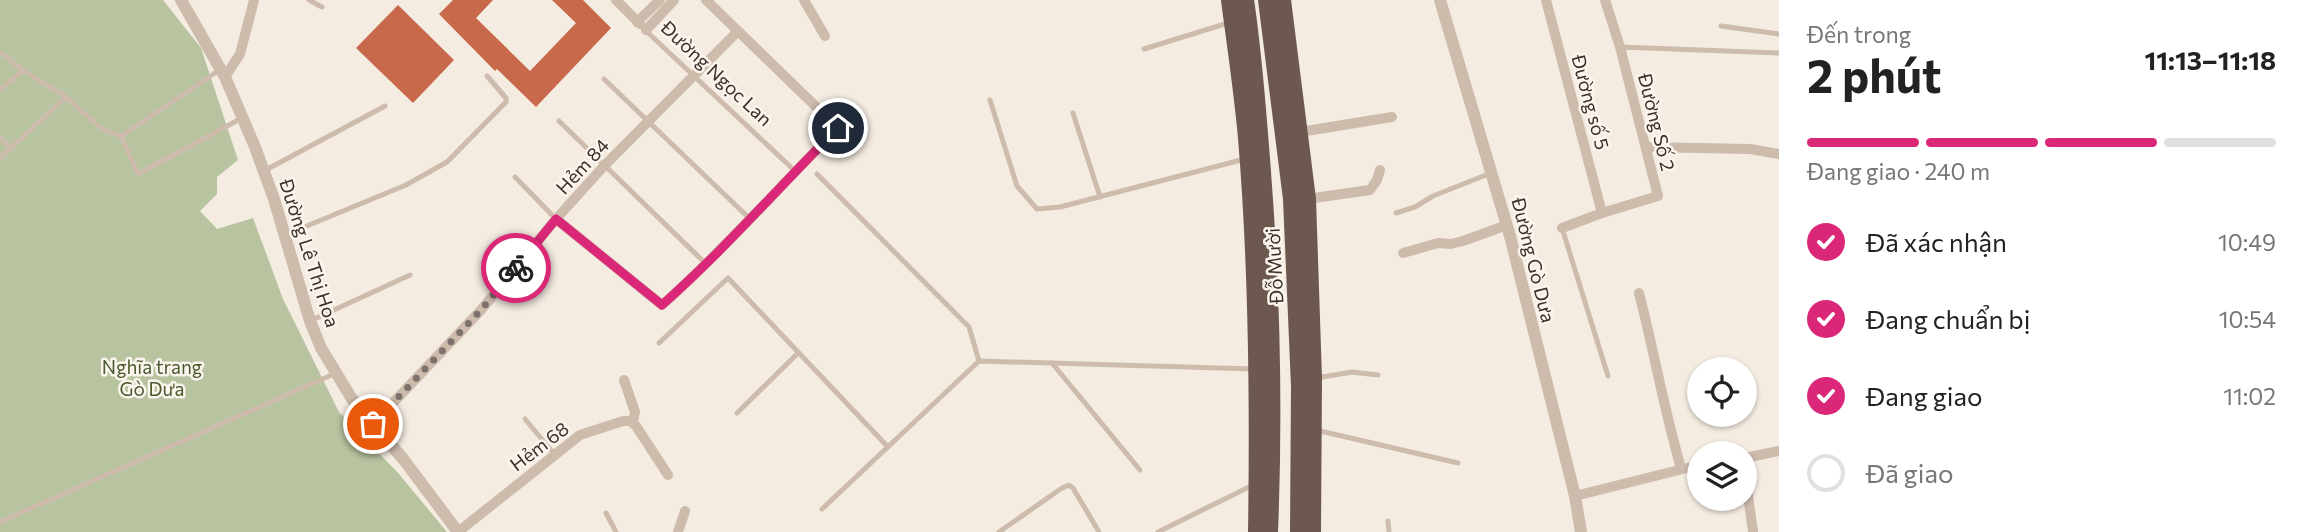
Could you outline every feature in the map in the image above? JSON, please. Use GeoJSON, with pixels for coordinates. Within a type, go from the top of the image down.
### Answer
{"type":"FeatureCollection","features":[{"type":"Feature","properties":{"kind":"highway","name":"Đỗ Mười"},"geometry":{"type":"LineString","coordinates":[[1230,0],[1248,159],[1264,369],[1257,532]]}},
{"type":"Feature","properties":{"kind":"highway","name":"Đỗ Mười"},"geometry":{"type":"LineString","coordinates":[[1245,0],[1252,47],[1265,201],[1264,369],[1269,532]]}},
{"type":"Feature","properties":{"kind":"highway","name":"Đỗ Mười"},"geometry":{"type":"LineString","coordinates":[[1267,0],[1292,199],[1300,386],[1299,532]]}},
{"type":"Feature","properties":{"kind":"highway","name":"Đỗ Mười"},"geometry":{"type":"LineString","coordinates":[[1282,0],[1307,199],[1313,378],[1312,532]]}},
{"type":"Feature","properties":{"kind":"street","name":"Đường Lê Thị Hoa"},"geometry":{"type":"LineString","coordinates":[[181,0],[223,73],[264,171],[294,260],[310,321],[321,348],[352,399],[404,460],[458,532]]}},
{"type":"Feature","properties":{"kind":"street"},"geometry":{"type":"LineString","coordinates":[[223,73],[240,54],[254,0]]}},
{"type":"Feature","properties":{"kind":"street","name":"Đường Ngọc Lan"},"geometry":{"type":"LineString","coordinates":[[616,0],[641,25]]}},
{"type":"Feature","properties":{"kind":"street"},"geometry":{"type":"LineString","coordinates":[[641,25],[660,0]]}},
{"type":"Feature","properties":{"kind":"street"},"geometry":{"type":"LineString","coordinates":[[641,25],[674,0]]}},
{"type":"Feature","properties":{"kind":"street"},"geometry":{"type":"LineString","coordinates":[[556,219],[662,305],[707,265],[749,218],[838,128],[706,0]]}},
{"type":"Feature","properties":{"kind":"street"},"geometry":{"type":"LineString","coordinates":[[804,0],[825,36]]}},
{"type":"Feature","properties":{"kind":"street","name":"Đường Gò Dưa"},"geometry":{"type":"LineString","coordinates":[[1440,0],[1507,225],[1575,496],[1581,532]]}},
{"type":"Feature","properties":{"kind":"street","name":"Đường số 5"},"geometry":{"type":"LineString","coordinates":[[1546,0],[1602,213]]}},
{"type":"Feature","properties":{"kind":"street","name":"Đường Số 2"},"geometry":{"type":"LineString","coordinates":[[1562,228],[1658,196],[1620,47],[1605,0]]}},
{"type":"Feature","properties":{"kind":"street","name":"Hẻm 84"},"geometry":{"type":"LineString","coordinates":[[373,424],[481,310],[604,166],[738,31]]}},
{"type":"Feature","properties":{"kind":"street"},"geometry":{"type":"LineString","coordinates":[[1300,132],[1392,117]]}},
{"type":"Feature","properties":{"kind":"street"},"geometry":{"type":"LineString","coordinates":[[1646,147],[1750,149],[1779,154]]}},
{"type":"Feature","properties":{"kind":"street"},"geometry":{"type":"LineString","coordinates":[[1307,199],[1370,190],[1380,170]]}},
{"type":"Feature","properties":{"kind":"street"},"geometry":{"type":"LineString","coordinates":[[1403,253],[1438,243],[1463,241],[1507,225]]}},
{"type":"Feature","properties":{"kind":"street"},"geometry":{"type":"LineString","coordinates":[[1639,293],[1656,358],[1668,424],[1681,468]]}},
{"type":"Feature","properties":{"kind":"street"},"geometry":{"type":"LineString","coordinates":[[624,380],[635,412],[633,422],[668,475]]}},
{"type":"Feature","properties":{"kind":"street","name":"Hẻm 68"},"geometry":{"type":"LineString","coordinates":[[458,532],[580,435],[623,421],[633,422]]}},
{"type":"Feature","properties":{"kind":"street"},"geometry":{"type":"LineString","coordinates":[[1757,456],[1779,451]]}},
{"type":"Feature","properties":{"kind":"street"},"geometry":{"type":"LineString","coordinates":[[1575,496],[1687,467]]}},
{"type":"Feature","properties":{"kind":"street"},"geometry":{"type":"LineString","coordinates":[[678,532],[685,511]]}},
{"type":"Feature","properties":{"kind":"street"},"geometry":{"type":"LineString","coordinates":[[1750,511],[1753,532]]}},
{"type":"Feature","properties":{"kind":"lane"},"geometry":{"type":"LineString","coordinates":[[309,0],[322,7]]}},
{"type":"Feature","properties":{"kind":"lane"},"geometry":{"type":"LineString","coordinates":[[1144,49],[1233,21]]}},
{"type":"Feature","properties":{"kind":"lane","name":"Đường Ngọc Lan"},"geometry":{"type":"LineString","coordinates":[[641,25],[795,171]]}},
{"type":"Feature","properties":{"kind":"lane"},"geometry":{"type":"LineString","coordinates":[[1721,26],[1779,34]]}},
{"type":"Feature","properties":{"kind":"lane"},"geometry":{"type":"LineString","coordinates":[[1620,47],[1779,53]]}},
{"type":"Feature","properties":{"kind":"lane"},"geometry":{"type":"LineString","coordinates":[[0,52],[66,97],[102,129],[121,136],[138,174],[242,118]]}},
{"type":"Feature","properties":{"kind":"lane"},"geometry":{"type":"LineString","coordinates":[[0,90],[23,69]]}},
{"type":"Feature","properties":{"kind":"lane"},"geometry":{"type":"LineString","coordinates":[[121,136],[223,73]]}},
{"type":"Feature","properties":{"kind":"lane"},"geometry":{"type":"LineString","coordinates":[[285,235],[406,186],[447,162],[506,102],[506,98],[487,76]]}},
{"type":"Feature","properties":{"kind":"lane"},"geometry":{"type":"LineString","coordinates":[[604,79],[650,120],[749,218]]}},
{"type":"Feature","properties":{"kind":"lane"},"geometry":{"type":"LineString","coordinates":[[0,158],[66,97]]}},
{"type":"Feature","properties":{"kind":"lane"},"geometry":{"type":"LineString","coordinates":[[990,100],[1017,186],[1037,209],[1060,207],[1248,159]]}},
{"type":"Feature","properties":{"kind":"lane"},"geometry":{"type":"LineString","coordinates":[[264,171],[385,106]]}},
{"type":"Feature","properties":{"kind":"lane"},"geometry":{"type":"LineString","coordinates":[[1073,113],[1100,197]]}},
{"type":"Feature","properties":{"kind":"lane"},"geometry":{"type":"LineString","coordinates":[[559,121],[707,265]]}},
{"type":"Feature","properties":{"kind":"lane"},"geometry":{"type":"LineString","coordinates":[[0,138],[11,148]]}},
{"type":"Feature","properties":{"kind":"lane"},"geometry":{"type":"LineString","coordinates":[[1396,213],[1491,173]]}},
{"type":"Feature","properties":{"kind":"lane"},"geometry":{"type":"LineString","coordinates":[[817,174],[970,327],[979,361]]}},
{"type":"Feature","properties":{"kind":"lane"},"geometry":{"type":"LineString","coordinates":[[515,177],[556,219]]}},
{"type":"Feature","properties":{"kind":"lane"},"geometry":{"type":"LineString","coordinates":[[1562,228],[1608,376]]}},
{"type":"Feature","properties":{"kind":"lane"},"geometry":{"type":"LineString","coordinates":[[310,321],[410,275]]}},
{"type":"Feature","properties":{"kind":"lane"},"geometry":{"type":"LineString","coordinates":[[659,343],[728,278],[797,354],[888,447]]}},
{"type":"Feature","properties":{"kind":"lane"},"geometry":{"type":"LineString","coordinates":[[737,413],[797,354]]}},
{"type":"Feature","properties":{"kind":"lane"},"geometry":{"type":"LineString","coordinates":[[822,509],[979,361],[1264,369]]}},
{"type":"Feature","properties":{"kind":"lane"},"geometry":{"type":"LineString","coordinates":[[1052,363],[1140,470]]}},
{"type":"Feature","properties":{"kind":"lane"},"geometry":{"type":"LineString","coordinates":[[1313,378],[1352,372],[1378,375]]}},
{"type":"Feature","properties":{"kind":"lane"},"geometry":{"type":"LineString","coordinates":[[0,522],[336,373]]}},
{"type":"Feature","properties":{"kind":"lane"},"geometry":{"type":"LineString","coordinates":[[525,419],[555,455]]}},
{"type":"Feature","properties":{"kind":"lane"},"geometry":{"type":"LineString","coordinates":[[1313,429],[1458,463]]}},
{"type":"Feature","properties":{"kind":"lane"},"geometry":{"type":"LineString","coordinates":[[1158,532],[1258,482]]}},
{"type":"Feature","properties":{"kind":"lane"},"geometry":{"type":"LineString","coordinates":[[999,532],[1069,485],[1099,532]]}},
{"type":"Feature","properties":{"kind":"lane"},"geometry":{"type":"LineString","coordinates":[[606,513],[616,532]]}},
{"type":"Feature","properties":{"kind":"lane"},"geometry":{"type":"LineString","coordinates":[[1388,521],[1389,532]]}},
{"type":"Feature","properties":{"kind":"green space","name":"Nghĩa trang Gò Dưa"},"geometry":{"type":"Polygon","coordinates":[[[0,0],[163,0],[201,48],[238,160],[217,177],[217,194],[200,211],[217,229],[253,218],[283,299],[339,412],[399,474],[447,532],[0,532],[0,0]]]}},
{"type":"Feature","properties":{"kind":"building"},"geometry":{"type":"Polygon","coordinates":[[[453,0],[493,0],[476,18],[530,71],[576,23],[552,0],[583,0],[611,28],[536,107],[497,69],[495,71],[439,14],[453,0]]]}},
{"type":"Feature","properties":{"kind":"building"},"geometry":{"type":"Polygon","coordinates":[[[398,5],[454,60],[413,103],[356,48],[398,5]]]}},
{"type":"Feature","properties":{"kind":"way so far"},"geometry":{"type":"LineString","coordinates":[[373,424],[481,310],[516,268]]}},
{"type":"Feature","properties":{"kind":"route"},"geometry":{"type":"LineString","coordinates":[[516,268],[556,219],[662,305],[707,265],[749,218],[838,128]]}}]}
